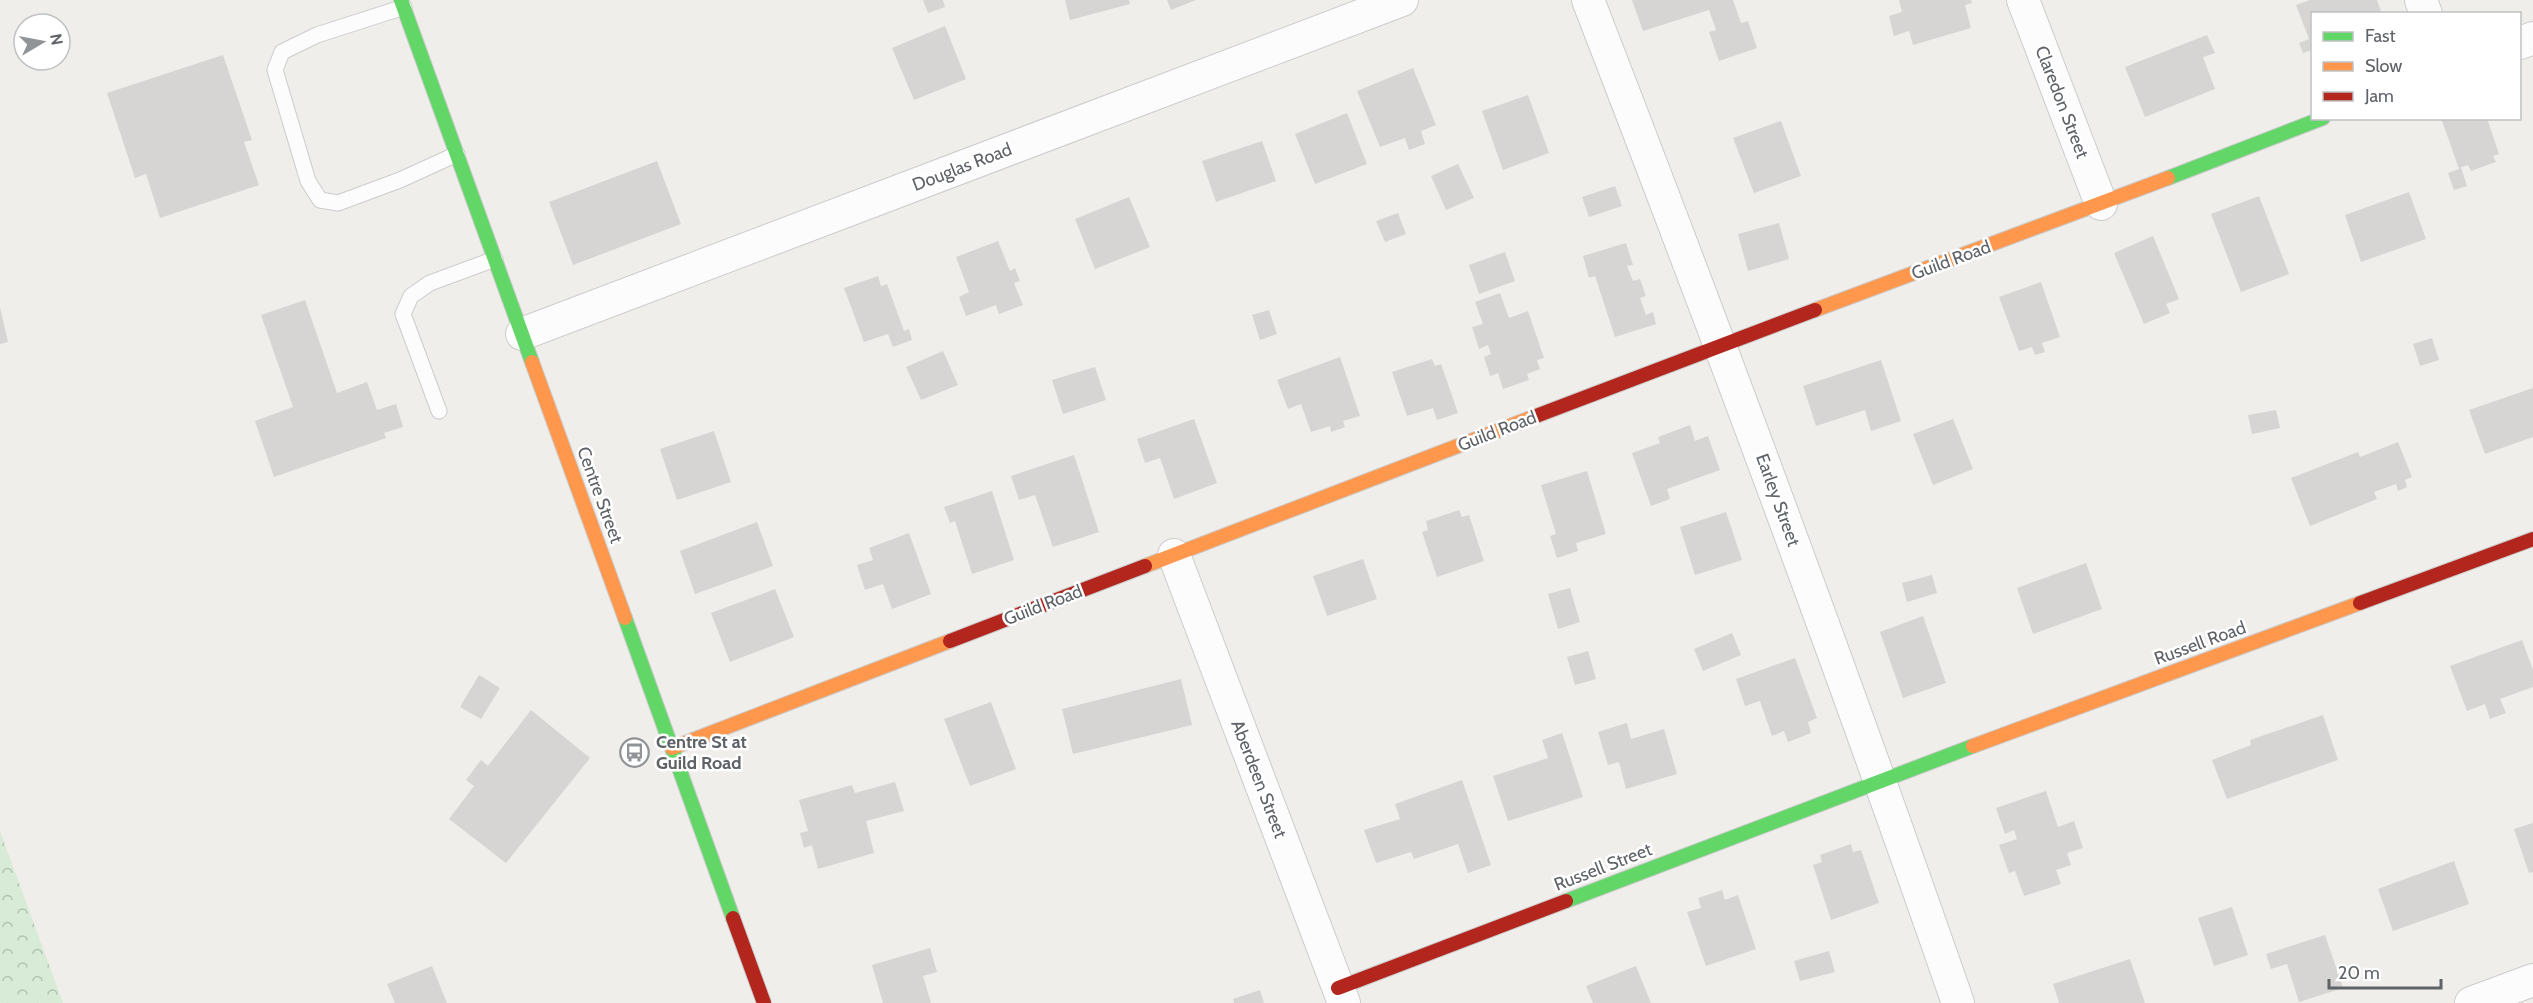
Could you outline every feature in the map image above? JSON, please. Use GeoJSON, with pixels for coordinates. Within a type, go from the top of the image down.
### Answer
{"type":"FeatureCollection","features":[{"type":"Feature","properties":{"kind":"street","name":"Douglas Road"},"geometry":{"type":"LineString","coordinates":[[522,334],[1402,0]]}},
{"type":"Feature","properties":{"kind":"street","name":"Earley Street"},"geometry":{"type":"LineString","coordinates":[[1588,0],[1722,345],[1880,780],[1958,1003]]}},
{"type":"Feature","properties":{"kind":"street","name":"Claredon Street"},"geometry":{"type":"LineString","coordinates":[[2023,0],[2102,204]]}},
{"type":"Feature","properties":{"kind":"street","name":"Centre Street"},"geometry":{"type":"LineString","coordinates":[[403,4],[765,1003]]}},
{"type":"Feature","properties":{"kind":"street","name":"Guild Road"},"geometry":{"type":"LineString","coordinates":[[672,748],[1722,345],[2102,204],[2318,120]]}},
{"type":"Feature","properties":{"kind":"street","name":"Russell Road"},"geometry":{"type":"LineString","coordinates":[[1880,780],[2533,539]]}},
{"type":"Feature","properties":{"kind":"street","name":"Aberdeen Street"},"geometry":{"type":"LineString","coordinates":[[1174,555],[1341,996]]}},
{"type":"Feature","properties":{"kind":"street","name":"Russell Street"},"geometry":{"type":"LineString","coordinates":[[1341,996],[1880,780]]}},
{"type":"Feature","properties":{"kind":"street"},"geometry":{"type":"LineString","coordinates":[[2471,1003],[2533,980]]}},
{"type":"Feature","properties":{"kind":"lane"},"geometry":{"type":"LineString","coordinates":[[403,4],[317,35],[282,52],[275,70],[308,181],[320,200],[338,202],[400,180],[457,154]]}},
{"type":"Feature","properties":{"kind":"lane"},"geometry":{"type":"LineString","coordinates":[[439,411],[403,314],[411,296],[430,283],[495,259]]}},
{"type":"Feature","properties":{"kind":"green space"},"geometry":{"type":"Polygon","coordinates":[[[0,831],[63,1003],[0,1003],[0,831]]]}},
{"type":"Feature","properties":{"kind":"building"},"geometry":{"type":"Polygon","coordinates":[[[923,0],[943,0],[945,7],[928,13],[923,0]]]}},
{"type":"Feature","properties":{"kind":"building"},"geometry":{"type":"Polygon","coordinates":[[[1065,0],[1129,0],[1130,4],[1070,20],[1065,0]]]}},
{"type":"Feature","properties":{"kind":"building"},"geometry":{"type":"Polygon","coordinates":[[[1167,0],[1196,0],[1171,10],[1167,0]]]}},
{"type":"Feature","properties":{"kind":"building"},"geometry":{"type":"Polygon","coordinates":[[[1632,0],[1733,0],[1741,23],[1748,21],[1757,48],[1719,61],[1709,32],[1716,30],[1709,10],[1643,31],[1632,0]]]}},
{"type":"Feature","properties":{"kind":"building"},"geometry":{"type":"Polygon","coordinates":[[[1899,0],[1971,0],[1972,3],[1965,5],[1971,28],[1913,45],[1909,31],[1894,36],[1889,16],[1902,12],[1899,0]]]}},
{"type":"Feature","properties":{"kind":"building"},"geometry":{"type":"Polygon","coordinates":[[[2310,0],[2377,0],[2381,12],[2311,12],[2311,50],[2303,53],[2299,43],[2309,39],[2296,5],[2310,0]]]}},
{"type":"Feature","properties":{"kind":"building"},"geometry":{"type":"Polygon","coordinates":[[[945,26],[966,79],[914,100],[892,48],[945,26]]]}},
{"type":"Feature","properties":{"kind":"building"},"geometry":{"type":"Polygon","coordinates":[[[2207,35],[2215,53],[2203,57],[2215,89],[2145,117],[2125,67],[2207,35]]]}},
{"type":"Feature","properties":{"kind":"building"},"geometry":{"type":"Polygon","coordinates":[[[223,55],[252,140],[244,142],[259,185],[160,218],[146,174],[135,178],[107,93],[223,55]]]}},
{"type":"Feature","properties":{"kind":"building"},"geometry":{"type":"Polygon","coordinates":[[[1413,68],[1436,125],[1421,131],[1425,144],[1409,150],[1405,138],[1380,147],[1357,91],[1413,68]]]}},
{"type":"Feature","properties":{"kind":"building"},"geometry":{"type":"Polygon","coordinates":[[[1528,95],[1549,153],[1503,170],[1482,111],[1528,95]]]}},
{"type":"Feature","properties":{"kind":"building"},"geometry":{"type":"Polygon","coordinates":[[[1347,113],[1367,164],[1315,184],[1295,134],[1347,113]]]}},
{"type":"Feature","properties":{"kind":"building"},"geometry":{"type":"Polygon","coordinates":[[[2442,120],[2488,120],[2499,154],[2493,156],[2496,162],[2471,171],[2468,165],[2461,167],[2467,186],[2454,190],[2448,173],[2459,169],[2442,120]]]}},
{"type":"Feature","properties":{"kind":"building"},"geometry":{"type":"Polygon","coordinates":[[[1781,121],[1801,176],[1754,193],[1733,138],[1781,121]]]}},
{"type":"Feature","properties":{"kind":"building"},"geometry":{"type":"Polygon","coordinates":[[[1262,141],[1276,181],[1216,202],[1202,161],[1262,141]]]}},
{"type":"Feature","properties":{"kind":"building"},"geometry":{"type":"Polygon","coordinates":[[[657,161],[681,224],[573,265],[549,202],[657,161]]]}},
{"type":"Feature","properties":{"kind":"building"},"geometry":{"type":"Polygon","coordinates":[[[1458,164],[1474,198],[1446,210],[1431,176],[1458,164]]]}},
{"type":"Feature","properties":{"kind":"building"},"geometry":{"type":"Polygon","coordinates":[[[1615,186],[1622,206],[1589,217],[1582,197],[1615,186]]]}},
{"type":"Feature","properties":{"kind":"building"},"geometry":{"type":"Polygon","coordinates":[[[2409,192],[2426,239],[2361,262],[2345,215],[2409,192]]]}},
{"type":"Feature","properties":{"kind":"building"},"geometry":{"type":"Polygon","coordinates":[[[2259,196],[2289,274],[2241,292],[2211,214],[2259,196]]]}},
{"type":"Feature","properties":{"kind":"building"},"geometry":{"type":"Polygon","coordinates":[[[1129,197],[1150,247],[1095,269],[1075,219],[1129,197]]]}},
{"type":"Feature","properties":{"kind":"building"},"geometry":{"type":"Polygon","coordinates":[[[1398,213],[1406,234],[1385,242],[1376,221],[1398,213]]]}},
{"type":"Feature","properties":{"kind":"building"},"geometry":{"type":"Polygon","coordinates":[[[1779,223],[1789,259],[1748,271],[1738,234],[1779,223]]]}},
{"type":"Feature","properties":{"kind":"building"},"geometry":{"type":"Polygon","coordinates":[[[2153,236],[2179,299],[2166,304],[2170,313],[2144,324],[2114,253],[2153,236]]]}},
{"type":"Feature","properties":{"kind":"building"},"geometry":{"type":"Polygon","coordinates":[[[998,241],[1010,271],[1015,268],[1020,281],[1014,283],[1023,305],[999,314],[996,305],[966,316],[959,297],[969,292],[956,257],[998,241]]]}},
{"type":"Feature","properties":{"kind":"building"},"geometry":{"type":"Polygon","coordinates":[[[1626,243],[1633,265],[1627,266],[1633,281],[1640,279],[1646,296],[1640,298],[1646,315],[1653,312],[1656,324],[1615,337],[1595,276],[1589,278],[1583,256],[1626,243]]]}},
{"type":"Feature","properties":{"kind":"building"},"geometry":{"type":"Polygon","coordinates":[[[1505,252],[1515,281],[1479,294],[1469,265],[1505,252]]]}},
{"type":"Feature","properties":{"kind":"building"},"geometry":{"type":"Polygon","coordinates":[[[878,276],[881,286],[887,284],[904,331],[909,329],[912,340],[893,347],[888,334],[864,342],[844,288],[878,276]]]}},
{"type":"Feature","properties":{"kind":"building"},"geometry":{"type":"Polygon","coordinates":[[[2041,282],[2060,337],[2042,343],[2045,352],[2035,355],[2032,347],[2019,351],[1999,297],[2041,282]]]}},
{"type":"Feature","properties":{"kind":"building"},"geometry":{"type":"Polygon","coordinates":[[[1500,293],[1509,318],[1528,311],[1544,358],[1537,360],[1540,369],[1527,374],[1529,380],[1503,389],[1498,373],[1490,376],[1484,357],[1491,354],[1488,345],[1479,349],[1472,327],[1483,324],[1475,302],[1500,293]]]}},
{"type":"Feature","properties":{"kind":"building"},"geometry":{"type":"Polygon","coordinates":[[[305,300],[337,393],[367,382],[377,410],[396,404],[403,427],[384,433],[386,438],[274,477],[255,421],[293,407],[261,315],[305,300]]]}},
{"type":"Feature","properties":{"kind":"building"},"geometry":{"type":"Polygon","coordinates":[[[0,307],[8,342],[0,344],[0,307]]]}},
{"type":"Feature","properties":{"kind":"building"},"geometry":{"type":"Polygon","coordinates":[[[1269,310],[1277,334],[1260,340],[1252,315],[1269,310]]]}},
{"type":"Feature","properties":{"kind":"building"},"geometry":{"type":"Polygon","coordinates":[[[2432,338],[2439,360],[2420,366],[2413,344],[2432,338]]]}},
{"type":"Feature","properties":{"kind":"building"},"geometry":{"type":"Polygon","coordinates":[[[943,351],[958,385],[921,400],[906,367],[943,351]]]}},
{"type":"Feature","properties":{"kind":"building"},"geometry":{"type":"Polygon","coordinates":[[[1340,357],[1360,416],[1343,421],[1345,427],[1331,432],[1330,426],[1311,432],[1301,404],[1288,409],[1277,380],[1340,357]]]}},
{"type":"Feature","properties":{"kind":"building"},"geometry":{"type":"Polygon","coordinates":[[[1432,359],[1435,366],[1441,364],[1458,413],[1437,420],[1433,408],[1407,416],[1392,372],[1432,359]]]}},
{"type":"Feature","properties":{"kind":"building"},"geometry":{"type":"Polygon","coordinates":[[[1881,360],[1901,421],[1871,431],[1865,410],[1816,426],[1803,386],[1881,360]]]}},
{"type":"Feature","properties":{"kind":"building"},"geometry":{"type":"Polygon","coordinates":[[[1095,367],[1106,400],[1063,414],[1052,380],[1095,367]]]}},
{"type":"Feature","properties":{"kind":"building"},"geometry":{"type":"Polygon","coordinates":[[[2533,388],[2533,437],[2485,454],[2469,410],[2533,388]]]}},
{"type":"Feature","properties":{"kind":"building"},"geometry":{"type":"Polygon","coordinates":[[[2276,410],[2280,428],[2252,434],[2248,415],[2276,410]]]}},
{"type":"Feature","properties":{"kind":"building"},"geometry":{"type":"Polygon","coordinates":[[[1194,419],[1217,483],[1174,499],[1160,458],[1145,463],[1137,439],[1194,419]]]}},
{"type":"Feature","properties":{"kind":"building"},"geometry":{"type":"Polygon","coordinates":[[[1953,419],[1973,469],[1933,485],[1913,434],[1953,419]]]}},
{"type":"Feature","properties":{"kind":"building"},"geometry":{"type":"Polygon","coordinates":[[[1690,425],[1695,441],[1708,436],[1720,470],[1667,489],[1670,499],[1651,506],[1632,453],[1660,443],[1658,437],[1690,425]]]}},
{"type":"Feature","properties":{"kind":"building"},"geometry":{"type":"Polygon","coordinates":[[[714,431],[731,482],[677,500],[660,449],[714,431]]]}},
{"type":"Feature","properties":{"kind":"building"},"geometry":{"type":"Polygon","coordinates":[[[2398,442],[2412,477],[2405,480],[2407,487],[2398,491],[2396,484],[2374,492],[2377,499],[2310,526],[2291,478],[2358,452],[2360,457],[2398,442]]]}},
{"type":"Feature","properties":{"kind":"building"},"geometry":{"type":"Polygon","coordinates":[[[1074,455],[1099,532],[1053,547],[1035,495],[1019,500],[1011,476],[1074,455]]]}},
{"type":"Feature","properties":{"kind":"building"},"geometry":{"type":"Polygon","coordinates":[[[1587,471],[1606,534],[1576,543],[1578,551],[1557,558],[1550,536],[1556,534],[1541,485],[1587,471]]]}},
{"type":"Feature","properties":{"kind":"building"},"geometry":{"type":"Polygon","coordinates":[[[992,491],[1014,560],[972,574],[955,521],[950,523],[944,507],[992,491]]]}},
{"type":"Feature","properties":{"kind":"building"},"geometry":{"type":"Polygon","coordinates":[[[1459,510],[1462,517],[1469,515],[1484,561],[1437,577],[1422,532],[1428,530],[1426,521],[1459,510]]]}},
{"type":"Feature","properties":{"kind":"building"},"geometry":{"type":"Polygon","coordinates":[[[1726,512],[1742,560],[1695,575],[1680,527],[1726,512]]]}},
{"type":"Feature","properties":{"kind":"building"},"geometry":{"type":"Polygon","coordinates":[[[757,522],[773,566],[695,594],[680,551],[757,522]]]}},
{"type":"Feature","properties":{"kind":"building"},"geometry":{"type":"Polygon","coordinates":[[[909,533],[931,594],[892,609],[883,584],[865,590],[857,565],[873,560],[869,548],[909,533]]]}},
{"type":"Feature","properties":{"kind":"building"},"geometry":{"type":"Polygon","coordinates":[[[1363,559],[1377,599],[1327,616],[1313,576],[1363,559]]]}},
{"type":"Feature","properties":{"kind":"building"},"geometry":{"type":"Polygon","coordinates":[[[2086,563],[2102,609],[2033,634],[2017,588],[2086,563]]]}},
{"type":"Feature","properties":{"kind":"building"},"geometry":{"type":"Polygon","coordinates":[[[1932,575],[1937,593],[1907,602],[1902,583],[1932,575]]]}},
{"type":"Feature","properties":{"kind":"building"},"geometry":{"type":"Polygon","coordinates":[[[1570,588],[1580,622],[1558,629],[1548,594],[1570,588]]]}},
{"type":"Feature","properties":{"kind":"building"},"geometry":{"type":"Polygon","coordinates":[[[775,589],[794,637],[730,662],[711,613],[775,589]]]}},
{"type":"Feature","properties":{"kind":"building"},"geometry":{"type":"Polygon","coordinates":[[[1923,616],[1946,683],[1903,698],[1880,632],[1923,616]]]}},
{"type":"Feature","properties":{"kind":"building"},"geometry":{"type":"Polygon","coordinates":[[[1732,633],[1741,655],[1703,671],[1694,649],[1732,633]]]}},
{"type":"Feature","properties":{"kind":"building"},"geometry":{"type":"Polygon","coordinates":[[[2522,640],[2533,670],[2533,687],[2500,699],[2506,713],[2490,719],[2485,704],[2467,711],[2450,666],[2522,640]]]}},
{"type":"Feature","properties":{"kind":"building"},"geometry":{"type":"Polygon","coordinates":[[[1588,651],[1596,679],[1575,685],[1567,657],[1588,651]]]}},
{"type":"Feature","properties":{"kind":"building"},"geometry":{"type":"Polygon","coordinates":[[[1795,658],[1817,718],[1808,722],[1811,733],[1788,742],[1784,731],[1772,736],[1760,701],[1745,706],[1736,679],[1795,658]]]}},
{"type":"Feature","properties":{"kind":"building"},"geometry":{"type":"Polygon","coordinates":[[[479,675],[500,688],[481,719],[460,707],[479,675]]]}},
{"type":"Feature","properties":{"kind":"building"},"geometry":{"type":"Polygon","coordinates":[[[1181,679],[1192,725],[1073,754],[1062,709],[1181,679]]]}},
{"type":"Feature","properties":{"kind":"building"},"geometry":{"type":"Polygon","coordinates":[[[991,702],[1016,769],[970,786],[944,719],[991,702]]]}},
{"type":"Feature","properties":{"kind":"building"},"geometry":{"type":"Polygon","coordinates":[[[531,710],[590,758],[506,863],[449,819],[474,786],[466,780],[481,760],[488,766],[531,710]]]}},
{"type":"Feature","properties":{"kind":"building"},"geometry":{"type":"Polygon","coordinates":[[[2323,715],[2338,760],[2227,799],[2212,760],[2251,745],[2250,740],[2323,715]]]}},
{"type":"Feature","properties":{"kind":"building"},"geometry":{"type":"Polygon","coordinates":[[[1627,723],[1631,739],[1664,729],[1677,774],[1626,789],[1619,762],[1608,765],[1598,732],[1627,723]]]}},
{"type":"Feature","properties":{"kind":"building"},"geometry":{"type":"Polygon","coordinates":[[[1562,733],[1583,797],[1508,821],[1493,776],[1548,758],[1542,740],[1562,733]]]}},
{"type":"Feature","properties":{"kind":"building"},"geometry":{"type":"Polygon","coordinates":[[[1462,780],[1491,865],[1468,873],[1458,844],[1414,859],[1411,852],[1376,863],[1364,830],[1400,819],[1395,804],[1462,780]]]}},
{"type":"Feature","properties":{"kind":"building"},"geometry":{"type":"Polygon","coordinates":[[[895,782],[904,811],[866,821],[874,853],[818,869],[812,845],[804,848],[800,833],[808,831],[799,800],[852,785],[855,793],[895,782]]]}},
{"type":"Feature","properties":{"kind":"building"},"geometry":{"type":"Polygon","coordinates":[[[2046,791],[2058,827],[2074,821],[2083,848],[2067,853],[2071,865],[2056,870],[2061,884],[2024,896],[2015,871],[2009,873],[1999,845],[2017,839],[2014,830],[2005,834],[1996,808],[2046,791]]]}},
{"type":"Feature","properties":{"kind":"building"},"geometry":{"type":"Polygon","coordinates":[[[2533,823],[2533,872],[2529,873],[2514,829],[2533,823]]]}},
{"type":"Feature","properties":{"kind":"building"},"geometry":{"type":"Polygon","coordinates":[[[1851,844],[1853,852],[1861,850],[1879,903],[1831,920],[1813,865],[1822,862],[1820,855],[1851,844]]]}},
{"type":"Feature","properties":{"kind":"building"},"geometry":{"type":"Polygon","coordinates":[[[2454,861],[2469,904],[2393,931],[2378,889],[2454,861]]]}},
{"type":"Feature","properties":{"kind":"building"},"geometry":{"type":"Polygon","coordinates":[[[1722,890],[1725,900],[1738,895],[1756,949],[1706,966],[1687,912],[1701,908],[1698,898],[1722,890]]]}},
{"type":"Feature","properties":{"kind":"building"},"geometry":{"type":"Polygon","coordinates":[[[2232,907],[2248,955],[2214,966],[2198,918],[2232,907]]]}},
{"type":"Feature","properties":{"kind":"building"},"geometry":{"type":"Polygon","coordinates":[[[2325,935],[2343,988],[2299,1002],[2287,964],[2271,969],[2266,954],[2325,935]]]}},
{"type":"Feature","properties":{"kind":"building"},"geometry":{"type":"Polygon","coordinates":[[[930,948],[937,972],[923,976],[931,1003],[883,1003],[872,965],[930,948]]]}},
{"type":"Feature","properties":{"kind":"building"},"geometry":{"type":"Polygon","coordinates":[[[1829,951],[1835,972],[1800,981],[1794,961],[1829,951]]]}},
{"type":"Feature","properties":{"kind":"building"},"geometry":{"type":"Polygon","coordinates":[[[2130,959],[2145,1003],[2059,1003],[2053,984],[2130,959]]]}},
{"type":"Feature","properties":{"kind":"building"},"geometry":{"type":"Polygon","coordinates":[[[432,966],[447,1003],[395,1003],[387,984],[432,966]]]}},
{"type":"Feature","properties":{"kind":"building"},"geometry":{"type":"Polygon","coordinates":[[[1636,966],[1651,1003],[1593,1003],[1586,986],[1636,966]]]}},
{"type":"Feature","properties":{"kind":"building"},"geometry":{"type":"Polygon","coordinates":[[[1260,990],[1264,1003],[1234,1003],[1233,999],[1260,990]]]}},
{"type":"Feature","properties":{"kind":"traffic: fast"},"geometry":{"type":"LineString","coordinates":[[401,0],[532,362]]}},
{"type":"Feature","properties":{"kind":"traffic: fast"},"geometry":{"type":"LineString","coordinates":[[2168,178],[2318,120]]}},
{"type":"Feature","properties":{"kind":"traffic: fast"},"geometry":{"type":"LineString","coordinates":[[625,618],[733,918]]}},
{"type":"Feature","properties":{"kind":"traffic: fast"},"geometry":{"type":"LineString","coordinates":[[1566,901],[1973,746]]}},
{"type":"Feature","properties":{"kind":"traffic: slow"},"geometry":{"type":"LineString","coordinates":[[1815,310],[2168,178]]}},
{"type":"Feature","properties":{"kind":"traffic: slow"},"geometry":{"type":"LineString","coordinates":[[532,362],[625,618]]}},
{"type":"Feature","properties":{"kind":"traffic: slow"},"geometry":{"type":"LineString","coordinates":[[1145,566],[1536,416]]}},
{"type":"Feature","properties":{"kind":"traffic: slow"},"geometry":{"type":"LineString","coordinates":[[1973,746],[2360,603]]}},
{"type":"Feature","properties":{"kind":"traffic: slow"},"geometry":{"type":"LineString","coordinates":[[672,748],[950,641]]}},
{"type":"Feature","properties":{"kind":"traffic: jam"},"geometry":{"type":"LineString","coordinates":[[1536,416],[1815,310]]}},
{"type":"Feature","properties":{"kind":"traffic: jam"},"geometry":{"type":"LineString","coordinates":[[2360,603],[2533,539]]}},
{"type":"Feature","properties":{"kind":"traffic: jam"},"geometry":{"type":"LineString","coordinates":[[950,641],[1145,566]]}},
{"type":"Feature","properties":{"kind":"traffic: jam"},"geometry":{"type":"LineString","coordinates":[[1338,988],[1566,901]]}},
{"type":"Feature","properties":{"kind":"traffic: jam"},"geometry":{"type":"LineString","coordinates":[[733,918],[764,1003]]}},
{"type":"Feature","properties":{"kind":"place","name":"Centre St at Guild Road"},"geometry":{"type":"Point","coordinates":[635,752]}}]}
